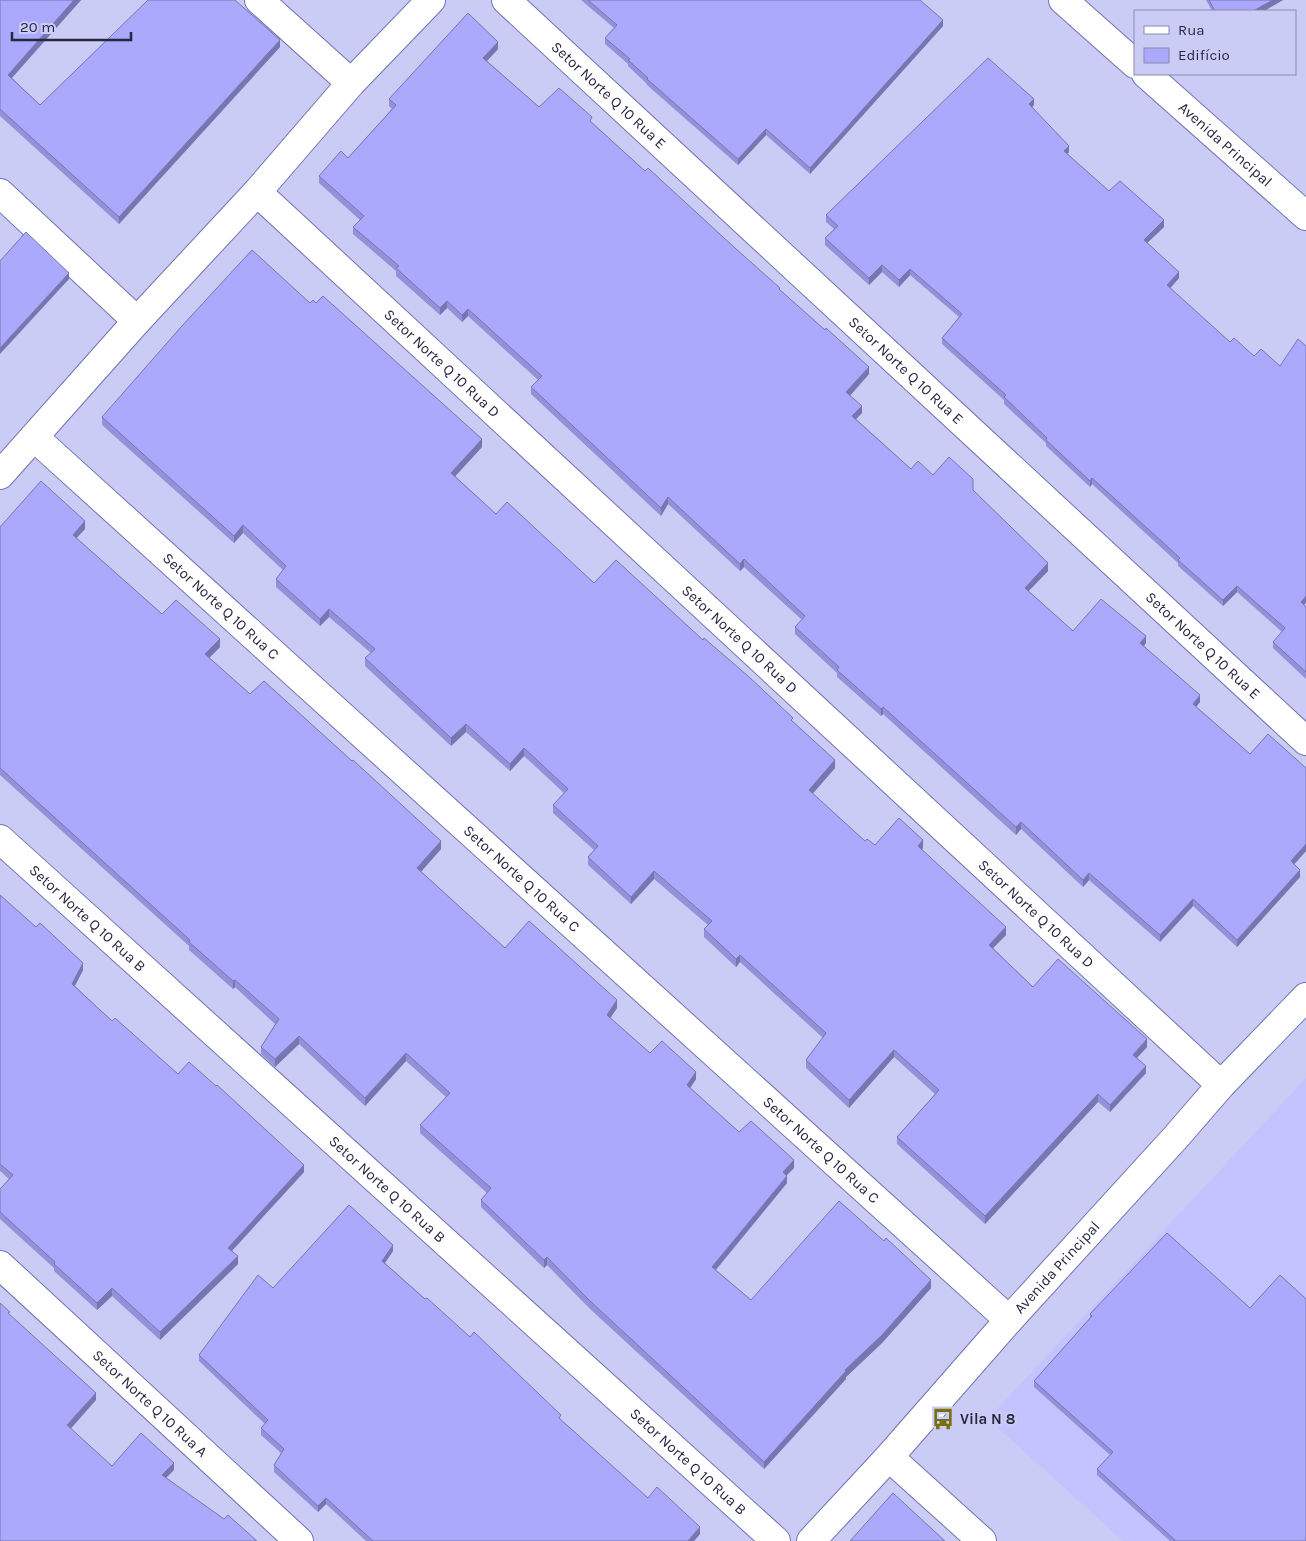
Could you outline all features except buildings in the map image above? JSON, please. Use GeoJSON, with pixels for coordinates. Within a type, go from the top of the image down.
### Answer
{"type":"FeatureCollection","features":[{"type":"Feature","properties":{"kind":"street"},"geometry":{"type":"LineString","coordinates":[[259,0],[351,83]]}},
{"type":"Feature","properties":{"kind":"street"},"geometry":{"type":"LineString","coordinates":[[0,475],[137,321],[257,192],[351,83],[431,0]]}},
{"type":"Feature","properties":{"kind":"street","name":"Setor Norte Q 10 Rua E"},"geometry":{"type":"LineString","coordinates":[[506,0],[1306,741]]}},
{"type":"Feature","properties":{"kind":"street"},"geometry":{"type":"LineString","coordinates":[[1063,0],[1134,63]]}},
{"type":"Feature","properties":{"kind":"street","name":"Avenida Principal"},"geometry":{"type":"LineString","coordinates":[[1147,75],[1306,216]]}},
{"type":"Feature","properties":{"kind":"street","name":"Setor Norte Q 10 Rua D"},"geometry":{"type":"LineString","coordinates":[[257,192],[1221,1086]]}},
{"type":"Feature","properties":{"kind":"street"},"geometry":{"type":"LineString","coordinates":[[0,193],[137,321]]}},
{"type":"Feature","properties":{"kind":"street","name":"Setor Norte Q 10 Rua C"},"geometry":{"type":"LineString","coordinates":[[34,437],[1009,1320]]}},
{"type":"Feature","properties":{"kind":"street","name":"Setor Norte Q 10 Rua B"},"geometry":{"type":"LineString","coordinates":[[0,839],[776,1541]]}},
{"type":"Feature","properties":{"kind":"street","name":"Avenida Principal"},"geometry":{"type":"LineString","coordinates":[[812,1541],[889,1457],[1009,1320],[1170,1145],[1221,1086],[1306,997]]}},
{"type":"Feature","properties":{"kind":"street","name":"Setor Norte Q 10 Rua A"},"geometry":{"type":"LineString","coordinates":[[0,1265],[299,1541]]}},
{"type":"Feature","properties":{"kind":"street"},"geometry":{"type":"LineString","coordinates":[[889,1457],[982,1541]]}},
{"type":"Feature","properties":{"kind":"shaded area"},"geometry":{"type":"Polygon","coordinates":[[[1306,1078],[1306,1541],[1123,1541],[988,1419],[1306,1078]]]}},
{"type":"Feature","properties":{"kind":"place","name":"Vila N 8"},"geometry":{"type":"Point","coordinates":[943,1419]}}]}
